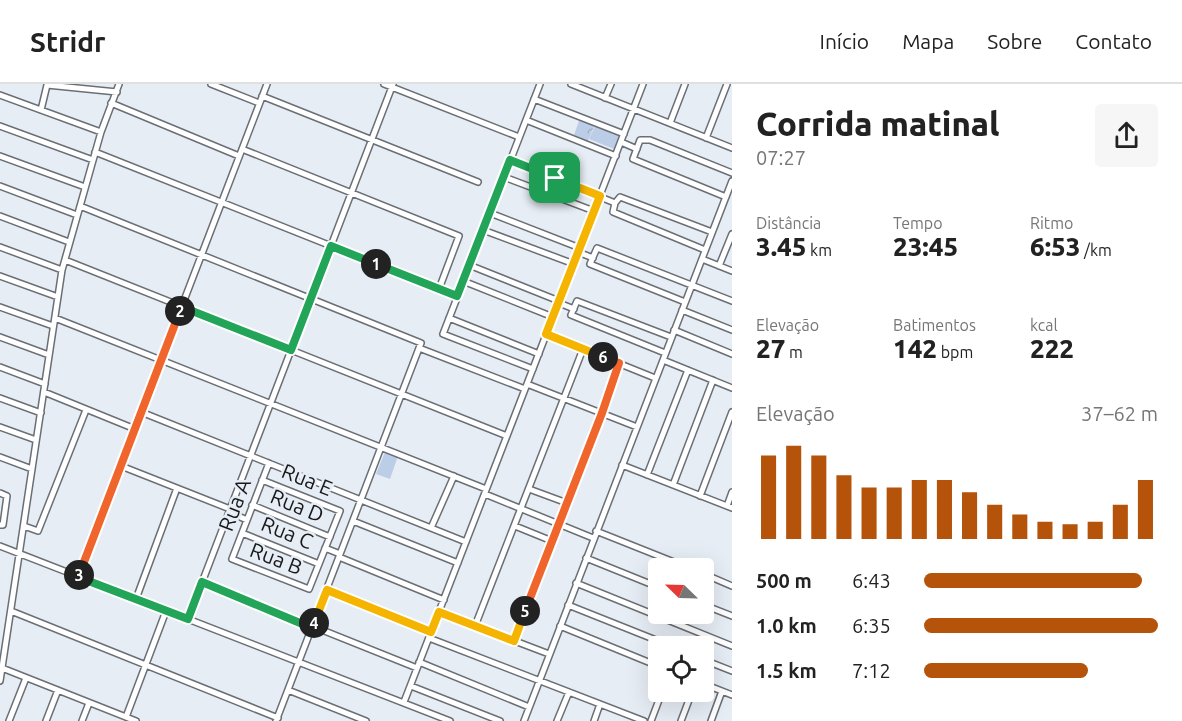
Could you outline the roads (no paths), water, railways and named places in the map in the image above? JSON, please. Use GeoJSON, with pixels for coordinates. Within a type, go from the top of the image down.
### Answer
{"type":"FeatureCollection","features":[{"type":"Feature","properties":{"kind":"street"},"geometry":{"type":"LineString","coordinates":[[0,679],[3,641],[11,610],[64,260],[101,132],[119,84]]}},
{"type":"Feature","properties":{"kind":"street"},"geometry":{"type":"LineString","coordinates":[[212,84],[259,103]]}},
{"type":"Feature","properties":{"kind":"street"},"geometry":{"type":"LineString","coordinates":[[78,577],[267,84]]}},
{"type":"Feature","properties":{"kind":"street"},"geometry":{"type":"LineString","coordinates":[[384,84],[519,137]]}},
{"type":"Feature","properties":{"kind":"street"},"geometry":{"type":"LineString","coordinates":[[533,369],[442,334],[540,84]]}},
{"type":"Feature","properties":{"kind":"street"},"geometry":{"type":"LineString","coordinates":[[571,84],[732,148]]}},
{"type":"Feature","properties":{"kind":"street"},"geometry":{"type":"LineString","coordinates":[[605,98],[611,84]]}},
{"type":"Feature","properties":{"kind":"street"},"geometry":{"type":"LineString","coordinates":[[404,702],[643,84]]}},
{"type":"Feature","properties":{"kind":"street"},"geometry":{"type":"LineString","coordinates":[[670,123],[686,84]]}},
{"type":"Feature","properties":{"kind":"street"},"geometry":{"type":"LineString","coordinates":[[706,138],[727,84]]}},
{"type":"Feature","properties":{"kind":"street"},"geometry":{"type":"LineString","coordinates":[[41,110],[47,85],[117,93]]}},
{"type":"Feature","properties":{"kind":"street"},"geometry":{"type":"LineString","coordinates":[[188,619],[393,86]]}},
{"type":"Feature","properties":{"kind":"street"},"geometry":{"type":"LineString","coordinates":[[0,95],[101,132]]}},
{"type":"Feature","properties":{"kind":"street"},"geometry":{"type":"LineString","coordinates":[[262,96],[478,182]]}},
{"type":"Feature","properties":{"kind":"street"},"geometry":{"type":"LineString","coordinates":[[534,99],[624,134]]}},
{"type":"Feature","properties":{"kind":"street"},"geometry":{"type":"LineString","coordinates":[[111,103],[239,156]]}},
{"type":"Feature","properties":{"kind":"street"},"geometry":{"type":"LineString","coordinates":[[526,120],[615,156]]}},
{"type":"Feature","properties":{"kind":"street"},"geometry":{"type":"LineString","coordinates":[[0,126],[93,160]]}},
{"type":"Feature","properties":{"kind":"street"},"geometry":{"type":"LineString","coordinates":[[726,197],[633,159],[640,140],[650,140],[732,173]]}},
{"type":"Feature","properties":{"kind":"street"},"geometry":{"type":"LineString","coordinates":[[621,142],[637,148]]}},
{"type":"Feature","properties":{"kind":"street"},"geometry":{"type":"LineString","coordinates":[[242,148],[459,236],[439,289]]}},
{"type":"Feature","properties":{"kind":"street"},"geometry":{"type":"LineString","coordinates":[[95,152],[457,296]]}},
{"type":"Feature","properties":{"kind":"street"},"geometry":{"type":"LineString","coordinates":[[0,156],[85,186]]}},
{"type":"Feature","properties":{"kind":"street"},"geometry":{"type":"LineString","coordinates":[[510,160],[615,203]]}},
{"type":"Feature","properties":{"kind":"street"},"geometry":{"type":"LineString","coordinates":[[504,177],[594,211]]}},
{"type":"Feature","properties":{"kind":"street"},"geometry":{"type":"LineString","coordinates":[[524,721],[732,181]]}},
{"type":"Feature","properties":{"kind":"street"},"geometry":{"type":"LineString","coordinates":[[0,186],[77,215]]}},
{"type":"Feature","properties":{"kind":"street"},"geometry":{"type":"LineString","coordinates":[[705,250],[613,212],[615,203],[620,197],[712,232]]}},
{"type":"Feature","properties":{"kind":"street"},"geometry":{"type":"LineString","coordinates":[[80,206],[311,299],[420,346],[637,427]]}},
{"type":"Feature","properties":{"kind":"street"},"geometry":{"type":"LineString","coordinates":[[490,213],[593,258]]}},
{"type":"Feature","properties":{"kind":"street"},"geometry":{"type":"LineString","coordinates":[[0,216],[69,242]]}},
{"type":"Feature","properties":{"kind":"street"},"geometry":{"type":"LineString","coordinates":[[483,230],[574,264]]}},
{"type":"Feature","properties":{"kind":"street"},"geometry":{"type":"LineString","coordinates":[[719,266],[732,234]]}},
{"type":"Feature","properties":{"kind":"street"},"geometry":{"type":"LineString","coordinates":[[0,247],[62,270]]}},
{"type":"Feature","properties":{"kind":"street"},"geometry":{"type":"LineString","coordinates":[[685,302],[590,264],[597,248],[732,301]]}},
{"type":"Feature","properties":{"kind":"street"},"geometry":{"type":"LineString","coordinates":[[702,259],[732,271]]}},
{"type":"Feature","properties":{"kind":"street"},"geometry":{"type":"LineString","coordinates":[[64,260],[507,436]]}},
{"type":"Feature","properties":{"kind":"street"},"geometry":{"type":"LineString","coordinates":[[469,265],[574,309]]}},
{"type":"Feature","properties":{"kind":"street"},"geometry":{"type":"LineString","coordinates":[[0,276],[58,297]]}},
{"type":"Feature","properties":{"kind":"street"},"geometry":{"type":"LineString","coordinates":[[463,281],[553,317]]}},
{"type":"Feature","properties":{"kind":"street"},"geometry":{"type":"LineString","coordinates":[[665,353],[571,315],[577,301],[671,337]]}},
{"type":"Feature","properties":{"kind":"street"},"geometry":{"type":"LineString","coordinates":[[0,307],[54,327]]}},
{"type":"Feature","properties":{"kind":"street"},"geometry":{"type":"LineString","coordinates":[[682,310],[732,330]]}},
{"type":"Feature","properties":{"kind":"street"},"geometry":{"type":"LineString","coordinates":[[55,318],[454,476],[521,509],[593,538]]}},
{"type":"Feature","properties":{"kind":"street"},"geometry":{"type":"LineString","coordinates":[[448,318],[539,354]]}},
{"type":"Feature","properties":{"kind":"street"},"geometry":{"type":"LineString","coordinates":[[674,330],[732,354]]}},
{"type":"Feature","properties":{"kind":"street"},"geometry":{"type":"LineString","coordinates":[[546,334],[656,378]]}},
{"type":"Feature","properties":{"kind":"street"},"geometry":{"type":"LineString","coordinates":[[0,337],[49,355]]}},
{"type":"Feature","properties":{"kind":"street"},"geometry":{"type":"LineString","coordinates":[[11,610],[277,719],[420,346]]}},
{"type":"Feature","properties":{"kind":"street"},"geometry":{"type":"LineString","coordinates":[[475,626],[583,349]]}},
{"type":"Feature","properties":{"kind":"street"},"geometry":{"type":"LineString","coordinates":[[663,360],[732,388]]}},
{"type":"Feature","properties":{"kind":"street"},"geometry":{"type":"LineString","coordinates":[[514,641],[619,363]]}},
{"type":"Feature","properties":{"kind":"street"},"geometry":{"type":"LineString","coordinates":[[0,367],[45,384]]}},
{"type":"Feature","properties":{"kind":"street"},"geometry":{"type":"LineString","coordinates":[[647,475],[688,370]]}},
{"type":"Feature","properties":{"kind":"street"},"geometry":{"type":"LineString","coordinates":[[673,485],[713,380]]}},
{"type":"Feature","properties":{"kind":"street"},"geometry":{"type":"LineString","coordinates":[[44,392],[135,429]]}},
{"type":"Feature","properties":{"kind":"street"},"geometry":{"type":"LineString","coordinates":[[0,398],[40,413]]}},
{"type":"Feature","properties":{"kind":"street"},"geometry":{"type":"LineString","coordinates":[[24,526],[38,531],[86,410]]}},
{"type":"Feature","properties":{"kind":"street"},"geometry":{"type":"LineString","coordinates":[[141,412],[466,542]]}},
{"type":"Feature","properties":{"kind":"street"},"geometry":{"type":"LineString","coordinates":[[700,496],[732,412]]}},
{"type":"Feature","properties":{"kind":"street"},"geometry":{"type":"LineString","coordinates":[[0,427],[36,440]]}},
{"type":"Feature","properties":{"kind":"street"},"geometry":{"type":"LineString","coordinates":[[0,457],[32,469]]}},
{"type":"Feature","properties":{"kind":"street","name":"Rua A"},"geometry":{"type":"LineString","coordinates":[[232,559],[269,463]]}},
{"type":"Feature","properties":{"kind":"street"},"geometry":{"type":"LineString","coordinates":[[622,465],[729,507],[732,492]]}},
{"type":"Feature","properties":{"kind":"street"},"geometry":{"type":"LineString","coordinates":[[121,466],[177,488],[247,520]]}},
{"type":"Feature","properties":{"kind":"street"},"geometry":{"type":"LineString","coordinates":[[431,528],[454,476]]}},
{"type":"Feature","properties":{"kind":"street","name":"Rua E"},"geometry":{"type":"LineString","coordinates":[[262,480],[340,511],[330,537]]}},
{"type":"Feature","properties":{"kind":"street"},"geometry":{"type":"LineString","coordinates":[[136,599],[177,488]]}},
{"type":"Feature","properties":{"kind":"street"},"geometry":{"type":"LineString","coordinates":[[529,489],[567,503]]}},
{"type":"Feature","properties":{"kind":"street"},"geometry":{"type":"LineString","coordinates":[[0,493],[7,496],[3,525],[0,525]]}},
{"type":"Feature","properties":{"kind":"street","name":"Rua D"},"geometry":{"type":"LineString","coordinates":[[252,506],[330,537]]}},
{"type":"Feature","properties":{"kind":"street"},"geometry":{"type":"LineString","coordinates":[[353,522],[458,563]]}},
{"type":"Feature","properties":{"kind":"street"},"geometry":{"type":"LineString","coordinates":[[515,526],[552,541]]}},
{"type":"Feature","properties":{"kind":"street"},"geometry":{"type":"LineString","coordinates":[[596,531],[664,558]]}},
{"type":"Feature","properties":{"kind":"street","name":"Rua C"},"geometry":{"type":"LineString","coordinates":[[242,533],[319,564]]}},
{"type":"Feature","properties":{"kind":"street"},"geometry":{"type":"LineString","coordinates":[[319,564],[330,537]]}},
{"type":"Feature","properties":{"kind":"street"},"geometry":{"type":"LineString","coordinates":[[0,546],[450,721]]}},
{"type":"Feature","properties":{"kind":"street"},"geometry":{"type":"LineString","coordinates":[[325,548],[444,600]]}},
{"type":"Feature","properties":{"kind":"street"},"geometry":{"type":"LineString","coordinates":[[586,558],[648,583]]}},
{"type":"Feature","properties":{"kind":"street","name":"Rua B"},"geometry":{"type":"LineString","coordinates":[[232,559],[309,589],[319,564]]}},
{"type":"Feature","properties":{"kind":"street"},"geometry":{"type":"LineString","coordinates":[[714,578],[732,586]]}},
{"type":"Feature","properties":{"kind":"street"},"geometry":{"type":"LineString","coordinates":[[202,582],[312,628],[529,706]]}},
{"type":"Feature","properties":{"kind":"street"},"geometry":{"type":"LineString","coordinates":[[576,583],[707,636]]}},
{"type":"Feature","properties":{"kind":"street"},"geometry":{"type":"LineString","coordinates":[[327,590],[431,632]]}},
{"type":"Feature","properties":{"kind":"street"},"geometry":{"type":"LineString","coordinates":[[568,605],[648,637]]}},
{"type":"Feature","properties":{"kind":"street"},"geometry":{"type":"LineString","coordinates":[[714,609],[732,616]]}},
{"type":"Feature","properties":{"kind":"street"},"geometry":{"type":"LineString","coordinates":[[121,718],[146,665],[166,611]]}},
{"type":"Feature","properties":{"kind":"street"},"geometry":{"type":"LineString","coordinates":[[439,612],[549,654]]}},
{"type":"Feature","properties":{"kind":"street"},"geometry":{"type":"LineString","coordinates":[[560,626],[648,662]]}},
{"type":"Feature","properties":{"kind":"street"},"geometry":{"type":"LineString","coordinates":[[429,638],[644,721]]}},
{"type":"Feature","properties":{"kind":"street"},"geometry":{"type":"LineString","coordinates":[[714,639],[732,646]]}},
{"type":"Feature","properties":{"kind":"street"},"geometry":{"type":"LineString","coordinates":[[714,664],[732,671]]}},
{"type":"Feature","properties":{"kind":"street"},"geometry":{"type":"LineString","coordinates":[[2,668],[121,718],[135,721]]}},
{"type":"Feature","properties":{"kind":"street"},"geometry":{"type":"LineString","coordinates":[[9,721],[26,678]]}},
{"type":"Feature","properties":{"kind":"street"},"geometry":{"type":"LineString","coordinates":[[411,686],[500,721]]}},
{"type":"Feature","properties":{"kind":"street"},"geometry":{"type":"LineString","coordinates":[[714,688],[732,695]]}},
{"type":"Feature","properties":{"kind":"street"},"geometry":{"type":"LineString","coordinates":[[46,721],[58,690]]}},
{"type":"Feature","properties":{"kind":"street"},"geometry":{"type":"LineString","coordinates":[[288,690],[366,721]]}},
{"type":"Feature","properties":{"kind":"street"},"geometry":{"type":"LineString","coordinates":[[711,721],[722,691]]}},
{"type":"Feature","properties":{"kind":"street"},"geometry":{"type":"LineString","coordinates":[[557,721],[568,692]]}},
{"type":"Feature","properties":{"kind":"street"},"geometry":{"type":"LineString","coordinates":[[651,721],[658,702]]}},
{"type":"Feature","properties":{"kind":"street"},"geometry":{"type":"LineString","coordinates":[[681,721],[688,702]]}},
{"type":"Feature","properties":{"kind":"street"},"geometry":{"type":"LineString","coordinates":[[82,721],[89,703]]}},
{"type":"Feature","properties":{"kind":"street"},"geometry":{"type":"LineString","coordinates":[[594,721],[600,704]]}}]}
